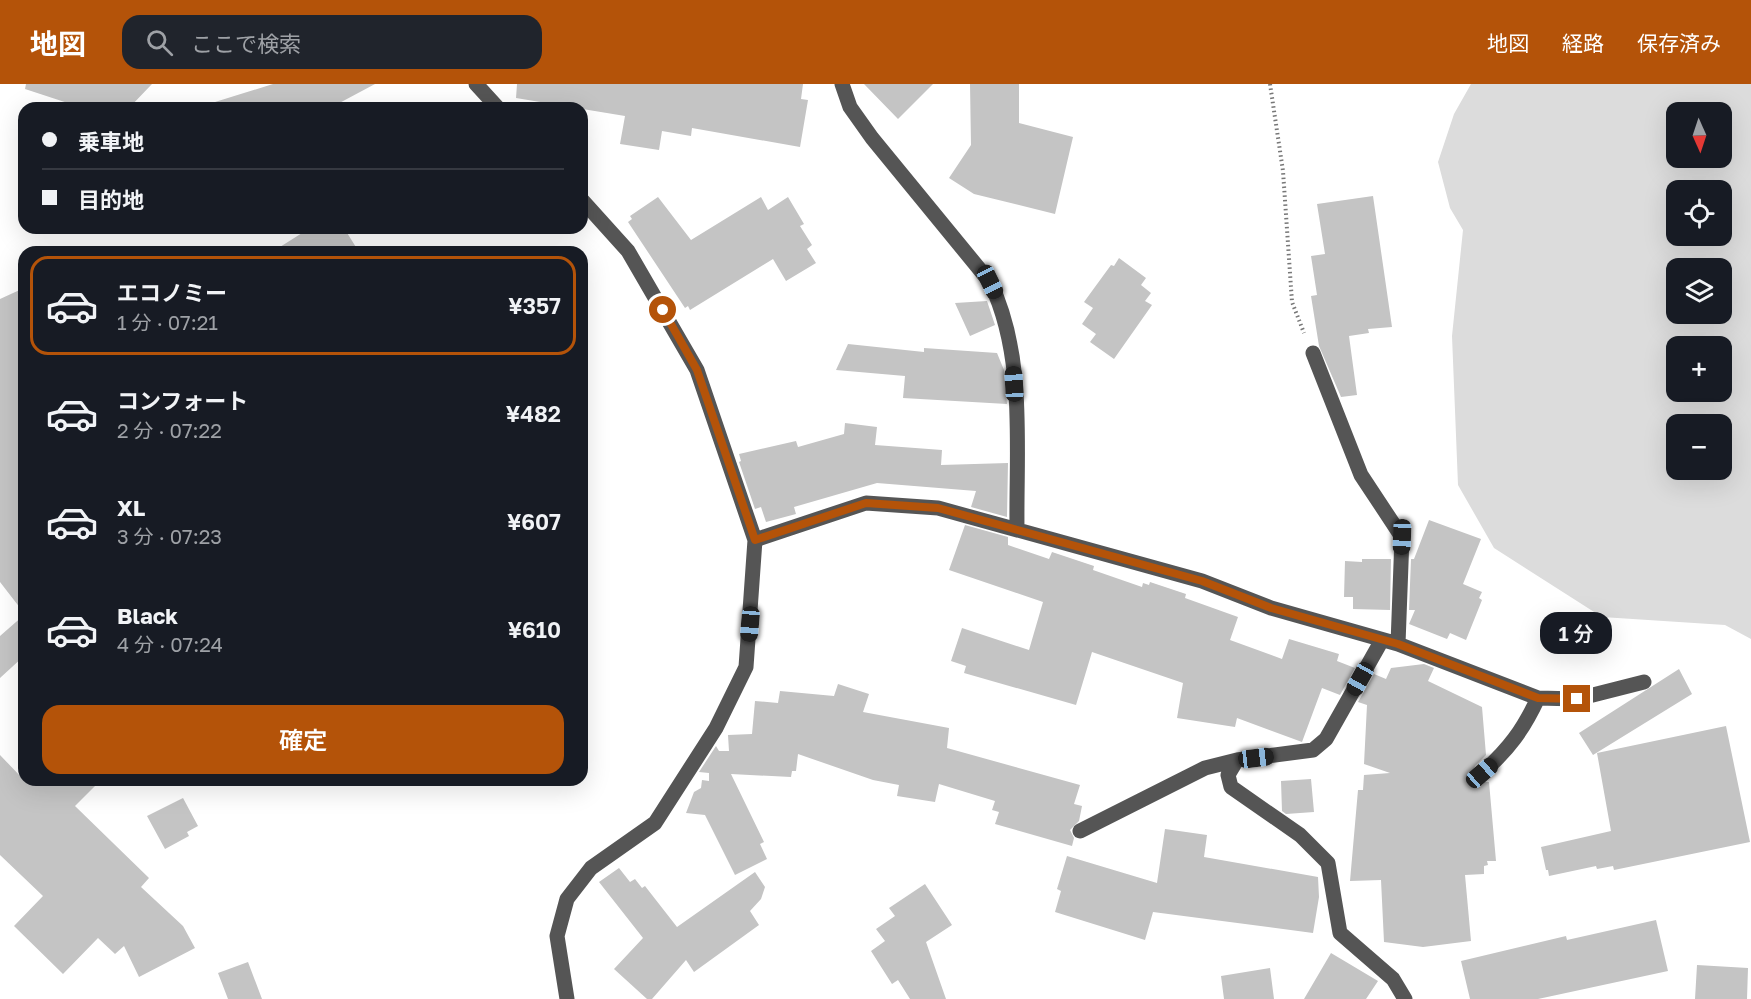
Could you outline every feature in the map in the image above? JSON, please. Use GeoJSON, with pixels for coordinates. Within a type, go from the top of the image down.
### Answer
{"type":"FeatureCollection","features":[{"type":"Feature","properties":{"kind":"street"},"geometry":{"type":"LineString","coordinates":[[476,84],[492,102]]}},
{"type":"Feature","properties":{"kind":"street"},"geometry":{"type":"LineString","coordinates":[[843,84],[850,107],[872,138],[990,282],[1003,308],[1012,346],[1017,528]]}},
{"type":"Feature","properties":{"kind":"street"},"geometry":{"type":"LineString","coordinates":[[567,999],[557,936],[567,899],[591,868],[655,823],[716,728],[746,667],[755,540],[697,370],[628,251],[588,207]]}},
{"type":"Feature","properties":{"kind":"street"},"geometry":{"type":"LineString","coordinates":[[1313,353],[1361,475],[1402,537],[1398,644]]}},
{"type":"Feature","properties":{"kind":"street"},"geometry":{"type":"LineString","coordinates":[[755,540],[866,503],[938,508],[1202,581],[1271,608],[1398,644],[1538,698],[1577,699],[1644,682]]}},
{"type":"Feature","properties":{"kind":"street"},"geometry":{"type":"LineString","coordinates":[[1080,831],[1205,768],[1237,760],[1313,750],[1326,739],[1382,640]]}},
{"type":"Feature","properties":{"kind":"street"},"geometry":{"type":"LineString","coordinates":[[1482,773],[1502,756],[1522,731],[1538,698]]}},
{"type":"Feature","properties":{"kind":"street"},"geometry":{"type":"LineString","coordinates":[[1237,760],[1228,776],[1231,787],[1300,835],[1328,863],[1340,933],[1393,979],[1405,999]]}},
{"type":"Feature","properties":{"kind":"path"},"geometry":{"type":"LineString","coordinates":[[1270,84],[1283,171],[1292,302],[1313,353]]}},
{"type":"Feature","properties":{"kind":"shaded area"},"geometry":{"type":"Polygon","coordinates":[[[1471,84],[1751,84],[1751,639],[1725,625],[1602,617],[1494,548],[1458,485],[1452,336],[1463,230],[1450,208],[1438,162],[1454,114],[1471,84]]]}},
{"type":"Feature","properties":{"kind":"building"},"geometry":{"type":"Polygon","coordinates":[[[26,84],[152,84],[135,102],[65,102],[25,89],[26,84]]]}},
{"type":"Feature","properties":{"kind":"building"},"geometry":{"type":"Polygon","coordinates":[[[273,84],[375,84],[341,102],[215,102],[273,84]]]}},
{"type":"Feature","properties":{"kind":"building"},"geometry":{"type":"Polygon","coordinates":[[[517,84],[803,84],[801,99],[808,100],[800,147],[692,128],[691,136],[662,131],[659,150],[620,144],[625,116],[588,110],[588,102],[540,102],[516,98],[517,84]]]}},
{"type":"Feature","properties":{"kind":"building"},"geometry":{"type":"Polygon","coordinates":[[[864,84],[933,84],[898,119],[864,84]]]}},
{"type":"Feature","properties":{"kind":"building"},"geometry":{"type":"Polygon","coordinates":[[[970,84],[1019,84],[1019,123],[1073,137],[1055,214],[974,194],[949,178],[971,145],[970,84]]]}},
{"type":"Feature","properties":{"kind":"building"},"geometry":{"type":"Polygon","coordinates":[[[1373,196],[1392,327],[1368,329],[1369,333],[1349,336],[1357,395],[1341,397],[1319,346],[1311,296],[1317,295],[1311,256],[1325,254],[1317,204],[1373,196]]]}},
{"type":"Feature","properties":{"kind":"building"},"geometry":{"type":"Polygon","coordinates":[[[658,197],[691,240],[761,197],[768,210],[788,197],[804,224],[800,226],[812,245],[807,249],[816,263],[786,281],[773,259],[690,310],[688,306],[685,308],[628,222],[632,219],[630,216],[658,197]]]}},
{"type":"Feature","properties":{"kind":"building"},"geometry":{"type":"Polygon","coordinates":[[[300,234],[348,234],[355,246],[282,246],[300,234]]]}},
{"type":"Feature","properties":{"kind":"building"},"geometry":{"type":"Polygon","coordinates":[[[1119,258],[1146,278],[1141,285],[1151,293],[1145,301],[1152,305],[1114,359],[1090,342],[1096,334],[1082,324],[1093,308],[1084,302],[1111,265],[1114,266],[1119,258]]]}},
{"type":"Feature","properties":{"kind":"building"},"geometry":{"type":"Polygon","coordinates":[[[18,291],[18,605],[0,582],[0,299],[18,291]]]}},
{"type":"Feature","properties":{"kind":"building"},"geometry":{"type":"Polygon","coordinates":[[[987,301],[995,325],[970,336],[955,303],[987,301]]]}},
{"type":"Feature","properties":{"kind":"building"},"geometry":{"type":"Polygon","coordinates":[[[848,344],[924,352],[924,348],[997,353],[1004,370],[1007,404],[903,398],[905,376],[836,370],[848,344]]]}},
{"type":"Feature","properties":{"kind":"building"},"geometry":{"type":"Polygon","coordinates":[[[845,423],[877,427],[875,445],[942,450],[941,465],[1008,463],[1007,517],[971,507],[976,491],[877,483],[794,507],[796,514],[766,522],[761,507],[755,509],[739,462],[741,461],[739,454],[796,441],[798,447],[844,434],[845,423]]]}},
{"type":"Feature","properties":{"kind":"building"},"geometry":{"type":"Polygon","coordinates":[[[1429,520],[1481,539],[1463,584],[1482,592],[1479,598],[1482,600],[1466,640],[1450,633],[1447,639],[1409,624],[1415,610],[1409,610],[1411,559],[1414,559],[1429,520]]]}},
{"type":"Feature","properties":{"kind":"building"},"geometry":{"type":"Polygon","coordinates":[[[965,525],[1008,537],[1008,545],[1049,559],[1052,552],[1094,566],[1093,570],[1142,587],[1143,583],[1149,585],[1150,582],[1186,594],[1185,598],[1238,617],[1230,640],[1282,659],[1289,639],[1339,654],[1337,661],[1355,668],[1340,695],[1322,688],[1302,742],[1237,718],[1235,727],[1177,718],[1183,683],[1092,652],[1076,705],[964,673],[966,666],[951,661],[962,628],[1029,650],[1043,602],[949,570],[965,525]]]}},
{"type":"Feature","properties":{"kind":"building"},"geometry":{"type":"Polygon","coordinates":[[[1362,559],[1391,559],[1390,610],[1353,609],[1353,597],[1344,597],[1345,561],[1362,562],[1362,559]]]}},
{"type":"Feature","properties":{"kind":"building"},"geometry":{"type":"Polygon","coordinates":[[[18,620],[18,662],[0,678],[0,636],[18,620]]]}},
{"type":"Feature","properties":{"kind":"building"},"geometry":{"type":"Polygon","coordinates":[[[1424,664],[1434,668],[1428,681],[1482,707],[1486,755],[1475,766],[1472,775],[1479,782],[1489,782],[1496,861],[1487,861],[1488,865],[1484,866],[1484,874],[1465,875],[1471,941],[1423,947],[1384,942],[1381,880],[1350,881],[1358,790],[1363,790],[1364,775],[1390,773],[1364,764],[1367,705],[1358,702],[1374,674],[1386,679],[1391,668],[1424,664]]]}},
{"type":"Feature","properties":{"kind":"building"},"geometry":{"type":"Polygon","coordinates":[[[1679,669],[1692,694],[1593,755],[1579,733],[1679,669]]]}},
{"type":"Feature","properties":{"kind":"building"},"geometry":{"type":"Polygon","coordinates":[[[838,684],[869,694],[863,712],[949,728],[947,748],[1080,785],[1074,804],[1082,806],[1079,821],[1070,830],[1074,838],[1072,846],[995,824],[999,812],[992,810],[995,801],[939,784],[935,802],[897,796],[899,785],[873,780],[798,754],[796,771],[792,771],[791,777],[731,774],[764,842],[760,844],[767,859],[735,875],[705,815],[686,813],[694,792],[701,788],[702,780],[709,781],[709,773],[699,772],[716,746],[719,751],[729,751],[728,735],[752,734],[755,701],[778,703],[780,691],[834,696],[838,684]]]}},
{"type":"Feature","properties":{"kind":"building"},"geometry":{"type":"Polygon","coordinates":[[[1726,726],[1750,842],[1614,870],[1613,866],[1597,869],[1596,866],[1549,876],[1541,847],[1611,831],[1597,753],[1726,726]]]}},
{"type":"Feature","properties":{"kind":"building"},"geometry":{"type":"Polygon","coordinates":[[[0,755],[18,774],[18,786],[95,786],[75,806],[149,878],[141,887],[183,926],[195,948],[139,977],[124,946],[115,954],[98,938],[63,974],[14,926],[43,896],[0,855],[0,755]]]}},
{"type":"Feature","properties":{"kind":"building"},"geometry":{"type":"Polygon","coordinates":[[[1311,779],[1314,812],[1286,814],[1282,811],[1281,781],[1311,779]]]}},
{"type":"Feature","properties":{"kind":"building"},"geometry":{"type":"Polygon","coordinates":[[[183,798],[198,826],[187,832],[189,836],[165,849],[147,816],[183,798]]]}},
{"type":"Feature","properties":{"kind":"building"},"geometry":{"type":"Polygon","coordinates":[[[1165,829],[1207,835],[1204,857],[1318,877],[1319,897],[1313,933],[1153,912],[1145,940],[1055,912],[1061,891],[1057,889],[1067,856],[1157,883],[1165,829]]]}},
{"type":"Feature","properties":{"kind":"building"},"geometry":{"type":"Polygon","coordinates":[[[619,868],[630,882],[635,879],[642,888],[645,886],[677,927],[755,872],[765,887],[761,899],[750,911],[759,925],[694,972],[686,960],[652,999],[647,999],[614,969],[643,938],[599,882],[619,868]]]}},
{"type":"Feature","properties":{"kind":"building"},"geometry":{"type":"Polygon","coordinates":[[[925,884],[952,925],[926,942],[946,999],[910,999],[898,980],[892,984],[871,951],[885,941],[876,929],[895,916],[889,908],[925,884]]]}},
{"type":"Feature","properties":{"kind":"building"},"geometry":{"type":"Polygon","coordinates":[[[1656,920],[1668,971],[1538,999],[1470,999],[1461,961],[1566,936],[1567,940],[1656,920]]]}},
{"type":"Feature","properties":{"kind":"building"},"geometry":{"type":"Polygon","coordinates":[[[1331,953],[1378,981],[1366,999],[1304,999],[1331,953]]]}},
{"type":"Feature","properties":{"kind":"building"},"geometry":{"type":"Polygon","coordinates":[[[248,962],[262,999],[228,999],[218,973],[248,962]]]}},
{"type":"Feature","properties":{"kind":"building"},"geometry":{"type":"Polygon","coordinates":[[[1697,965],[1748,968],[1747,999],[1695,999],[1697,965]]]}},
{"type":"Feature","properties":{"kind":"building"},"geometry":{"type":"Polygon","coordinates":[[[1270,968],[1274,999],[1224,999],[1221,976],[1270,968]]]}},
{"type":"Feature","properties":{"kind":"route"},"geometry":{"type":"LineString","coordinates":[[663,310],[697,370],[755,540],[866,503],[938,508],[1202,581],[1271,608],[1398,644],[1538,698],[1577,699]]}}]}
